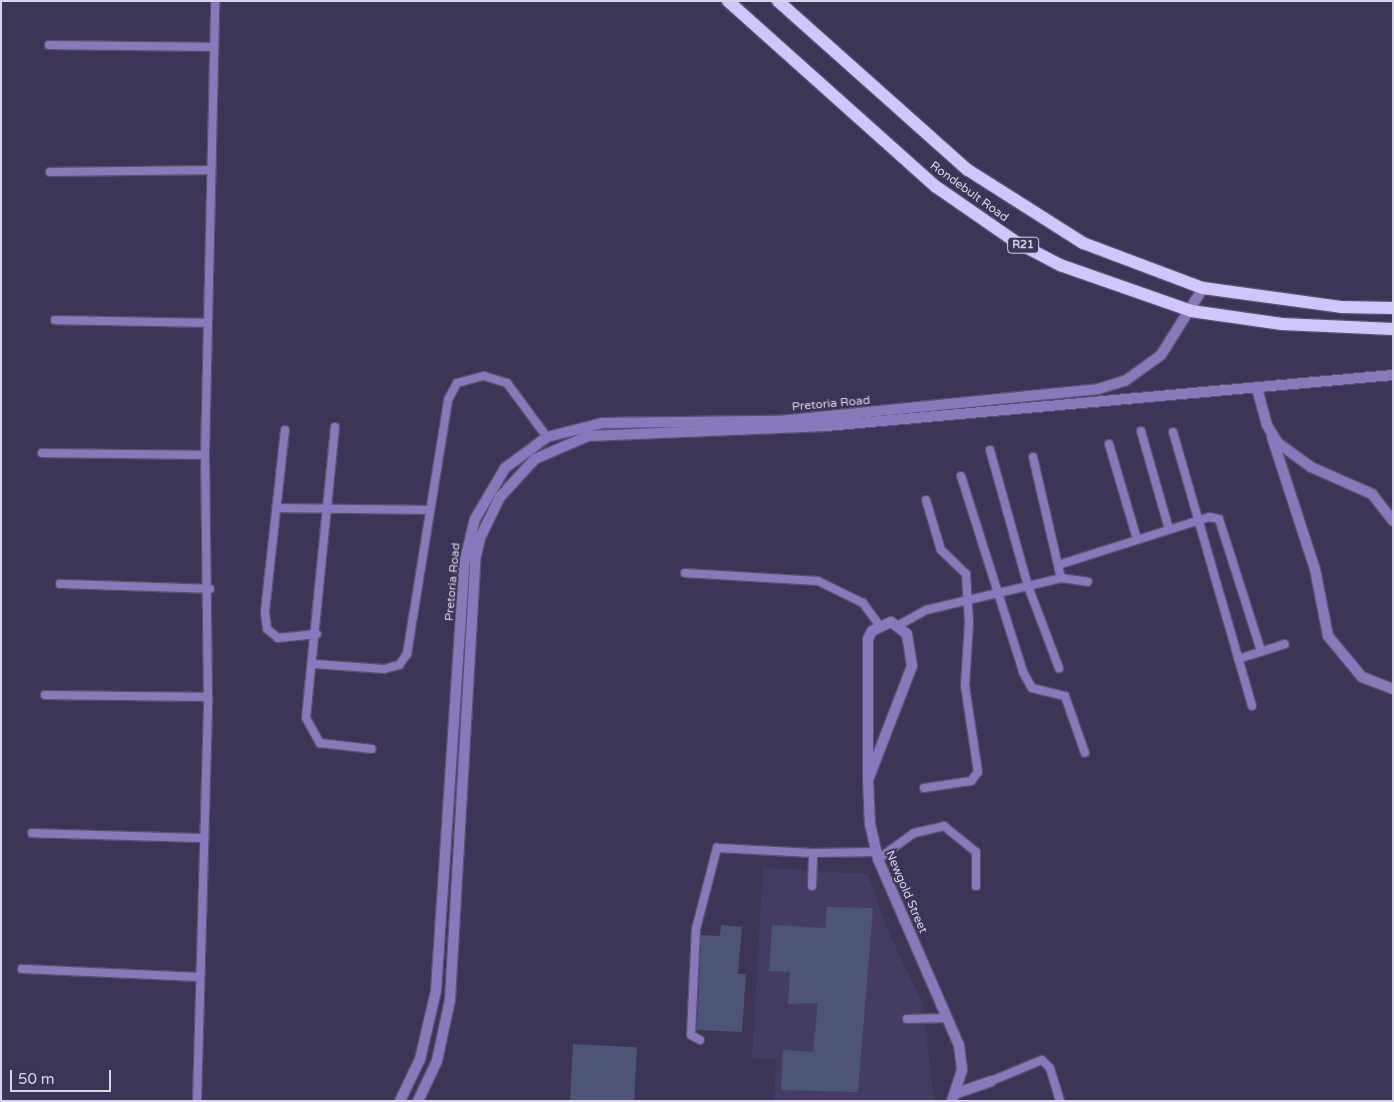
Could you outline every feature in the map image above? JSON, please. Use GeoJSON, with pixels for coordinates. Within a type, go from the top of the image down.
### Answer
{"type":"FeatureCollection","features":[{"type":"Feature","properties":{"kind":"main road","name":"Rondebult Road"},"geometry":{"type":"LineString","coordinates":[[728,1],[848,112],[968,211],[1060,265],[1191,311],[1282,324],[1393,329]]}},
{"type":"Feature","properties":{"kind":"main road","name":"Rondebult Road"},"geometry":{"type":"LineString","coordinates":[[778,1],[931,139],[1006,197],[1107,254],[1203,288],[1293,302],[1393,308]]}},
{"type":"Feature","properties":{"kind":"street"},"geometry":{"type":"LineString","coordinates":[[1042,402],[1098,389],[1144,370],[1174,338],[1203,288]]}},
{"type":"Feature","properties":{"kind":"street"},"geometry":{"type":"LineString","coordinates":[[1042,402],[1257,388],[1393,375]]}},
{"type":"Feature","properties":{"kind":"street"},"geometry":{"type":"LineString","coordinates":[[1257,388],[1315,569],[1328,636],[1362,677],[1393,689]]}},
{"type":"Feature","properties":{"kind":"street","name":"Pretoria Road"},"geometry":{"type":"LineString","coordinates":[[418,1101],[436,1061],[448,1014],[475,560],[480,538],[500,497],[535,459],[588,436],[891,416],[1042,402]]}},
{"type":"Feature","properties":{"kind":"street","name":"Pretoria Road"},"geometry":{"type":"LineString","coordinates":[[400,1101],[420,1059],[433,1012],[468,541],[487,492],[528,448],[547,438],[603,423],[779,422],[891,416]]}},
{"type":"Feature","properties":{"kind":"street"},"geometry":{"type":"LineString","coordinates":[[1272,437],[1311,467],[1372,494],[1393,521]]}},
{"type":"Feature","properties":{"kind":"street"},"geometry":{"type":"LineString","coordinates":[[528,448],[535,459]]}},
{"type":"Feature","properties":{"kind":"street"},"geometry":{"type":"LineString","coordinates":[[868,780],[909,685],[910,650],[900,625],[880,626]]}},
{"type":"Feature","properties":{"kind":"street","name":"Newgold Street"},"geometry":{"type":"LineString","coordinates":[[880,626],[868,639],[867,652],[868,780],[877,856],[948,1018],[962,1070],[955,1097]]}},
{"type":"Feature","properties":{"kind":"street"},"geometry":{"type":"LineString","coordinates":[[433,1012],[448,1014]]}},
{"type":"Feature","properties":{"kind":"street"},"geometry":{"type":"LineString","coordinates":[[955,1097],[991,1081]]}},
{"type":"Feature","properties":{"kind":"lane"},"geometry":{"type":"LineString","coordinates":[[197,1101],[210,589],[205,455],[215,1]]}},
{"type":"Feature","properties":{"kind":"lane"},"geometry":{"type":"LineString","coordinates":[[49,45],[214,47]]}},
{"type":"Feature","properties":{"kind":"lane"},"geometry":{"type":"LineString","coordinates":[[50,172],[211,170]]}},
{"type":"Feature","properties":{"kind":"lane"},"geometry":{"type":"LineString","coordinates":[[55,320],[208,323]]}},
{"type":"Feature","properties":{"kind":"lane"},"geometry":{"type":"LineString","coordinates":[[314,664],[384,669],[403,660],[448,400],[457,382],[484,376],[507,383],[547,438]]}},
{"type":"Feature","properties":{"kind":"lane"},"geometry":{"type":"LineString","coordinates":[[335,427],[317,634],[306,718],[312,733],[320,743],[372,749]]}},
{"type":"Feature","properties":{"kind":"lane"},"geometry":{"type":"LineString","coordinates":[[285,430],[276,508],[267,629],[278,638],[317,634]]}},
{"type":"Feature","properties":{"kind":"lane"},"geometry":{"type":"LineString","coordinates":[[1140,431],[1169,529]]}},
{"type":"Feature","properties":{"kind":"lane"},"geometry":{"type":"LineString","coordinates":[[1172,432],[1252,706]]}},
{"type":"Feature","properties":{"kind":"lane"},"geometry":{"type":"LineString","coordinates":[[1109,444],[1138,539]]}},
{"type":"Feature","properties":{"kind":"lane"},"geometry":{"type":"LineString","coordinates":[[990,450],[1028,586],[1059,668]]}},
{"type":"Feature","properties":{"kind":"lane"},"geometry":{"type":"LineString","coordinates":[[42,453],[205,455]]}},
{"type":"Feature","properties":{"kind":"lane"},"geometry":{"type":"LineString","coordinates":[[1033,457],[1061,578]]}},
{"type":"Feature","properties":{"kind":"lane"},"geometry":{"type":"LineString","coordinates":[[961,476],[1023,672],[1032,688],[1065,696],[1085,753]]}},
{"type":"Feature","properties":{"kind":"lane"},"geometry":{"type":"LineString","coordinates":[[924,788],[971,781],[978,772],[965,686],[970,622],[965,601],[966,574],[941,550],[926,500]]}},
{"type":"Feature","properties":{"kind":"lane"},"geometry":{"type":"LineString","coordinates":[[276,508],[327,511],[430,510]]}},
{"type":"Feature","properties":{"kind":"lane"},"geometry":{"type":"LineString","coordinates":[[1058,565],[1198,520],[1219,518],[1261,651]]}},
{"type":"Feature","properties":{"kind":"lane"},"geometry":{"type":"LineString","coordinates":[[685,573],[818,581],[863,603],[880,626]]}},
{"type":"Feature","properties":{"kind":"lane"},"geometry":{"type":"LineString","coordinates":[[900,625],[926,610],[1061,578],[1088,582]]}},
{"type":"Feature","properties":{"kind":"lane"},"geometry":{"type":"LineString","coordinates":[[60,584],[210,589]]}},
{"type":"Feature","properties":{"kind":"lane"},"geometry":{"type":"LineString","coordinates":[[1238,659],[1285,644]]}},
{"type":"Feature","properties":{"kind":"lane"},"geometry":{"type":"LineString","coordinates":[[45,695],[208,697]]}},
{"type":"Feature","properties":{"kind":"lane"},"geometry":{"type":"LineString","coordinates":[[700,1040],[691,1035],[696,929],[717,848],[877,856],[914,833],[944,826],[976,852],[976,886]]}},
{"type":"Feature","properties":{"kind":"lane"},"geometry":{"type":"LineString","coordinates":[[32,833],[204,838]]}},
{"type":"Feature","properties":{"kind":"lane"},"geometry":{"type":"LineString","coordinates":[[812,886],[813,853]]}},
{"type":"Feature","properties":{"kind":"lane"},"geometry":{"type":"LineString","coordinates":[[22,969],[200,977]]}},
{"type":"Feature","properties":{"kind":"lane"},"geometry":{"type":"LineString","coordinates":[[907,1019],[948,1018]]}},
{"type":"Feature","properties":{"kind":"lane"},"geometry":{"type":"LineString","coordinates":[[991,1081],[1042,1060],[1050,1068],[1060,1101]]}},
{"type":"Feature","properties":{"kind":"shaded area"},"geometry":{"type":"Polygon","coordinates":[[[763,868],[868,874],[887,929],[923,1004],[934,1101],[774,1101],[776,1059],[752,1058],[763,868]]]}},
{"type":"Feature","properties":{"kind":"building"},"geometry":{"type":"Polygon","coordinates":[[[827,907],[873,908],[858,1092],[781,1090],[783,1050],[813,1052],[818,1003],[788,1004],[790,972],[769,971],[772,925],[825,928],[827,907]]]}},
{"type":"Feature","properties":{"kind":"building"},"geometry":{"type":"Polygon","coordinates":[[[721,925],[742,927],[738,974],[746,974],[742,1032],[697,1030],[701,935],[720,936],[721,925]]]}},
{"type":"Feature","properties":{"kind":"building"},"geometry":{"type":"Polygon","coordinates":[[[573,1044],[637,1047],[634,1101],[570,1101],[573,1044]]]}}]}
